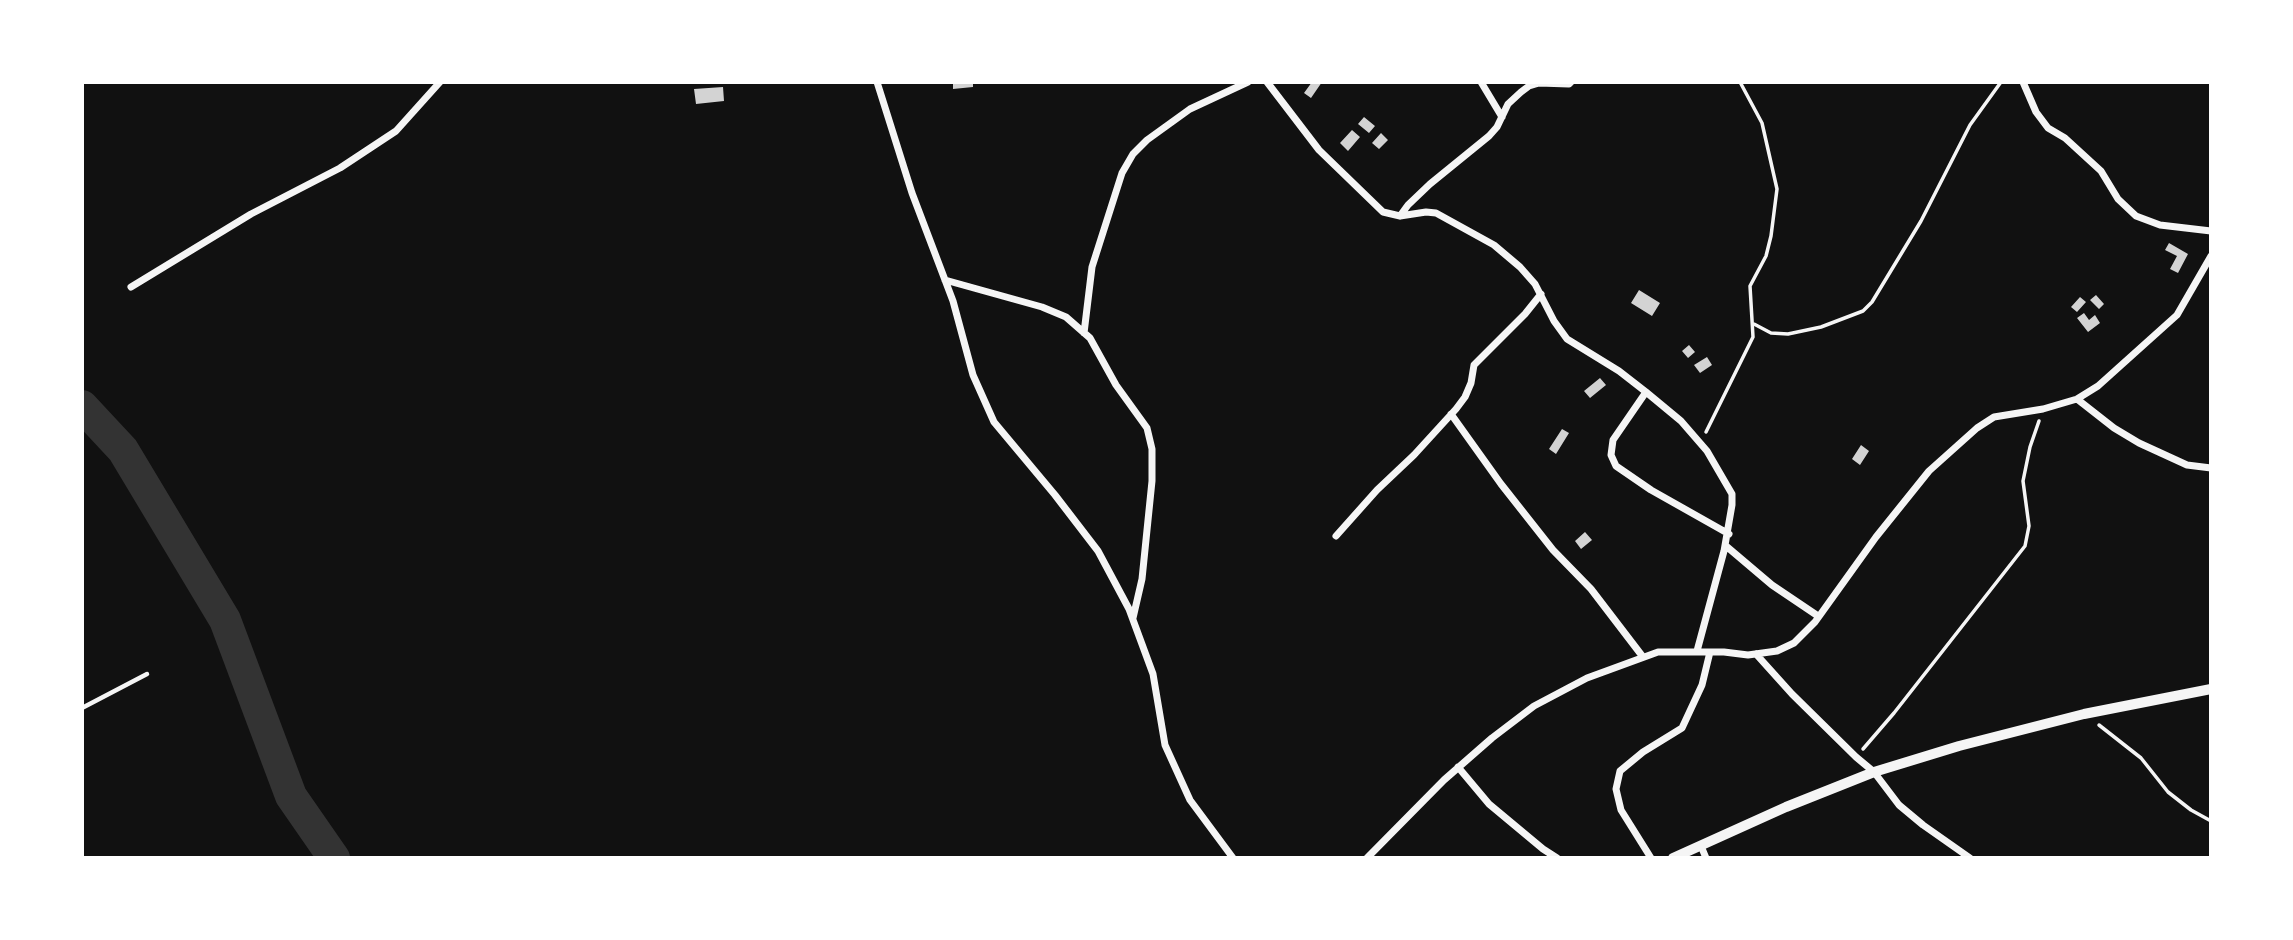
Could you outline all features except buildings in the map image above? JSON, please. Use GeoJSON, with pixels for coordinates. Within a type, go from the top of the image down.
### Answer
{"type":"FeatureCollection","features":[{"type":"Feature","properties":{"kind":"street"},"geometry":{"type":"LineString","coordinates":[[131,287],[251,214],[340,168],[396,131],[440,82]]}},
{"type":"Feature","properties":{"kind":"street"},"geometry":{"type":"LineString","coordinates":[[877,82],[912,192],[953,301],[973,375],[994,422],[1098,551],[1133,618],[1153,674],[1165,745],[1190,800],[1233,858]]}},
{"type":"Feature","properties":{"kind":"street"},"geometry":{"type":"LineString","coordinates":[[1084,333],[1092,267],[1122,173],[1133,154],[1147,140],[1190,109],[1248,82]]}},
{"type":"Feature","properties":{"kind":"street"},"geometry":{"type":"LineString","coordinates":[[1267,82],[1319,150],[1383,212],[1400,216],[1436,213],[1494,245],[1520,267],[1541,295],[1567,339],[1619,371],[1681,421],[1717,465],[1732,494],[1732,505],[1726,546],[1696,651]]}},
{"type":"Feature","properties":{"kind":"street"},"geometry":{"type":"LineString","coordinates":[[1481,82],[1502,117]]}},
{"type":"Feature","properties":{"kind":"street"},"geometry":{"type":"LineString","coordinates":[[1400,216],[1430,184],[1489,136],[1508,104],[1529,86],[1571,82]]}},
{"type":"Feature","properties":{"kind":"street"},"geometry":{"type":"LineString","coordinates":[[2023,82],[2036,112],[2048,128],[2065,138],[2101,171],[2118,198],[2136,216],[2160,225],[2211,231]]}},
{"type":"Feature","properties":{"kind":"street"},"geometry":{"type":"LineString","coordinates":[[1367,858],[1458,767],[1492,738],[1534,706],[1587,678],[1658,652],[1756,654],[1777,651],[1794,643],[1818,616],[1929,471],[1977,428],[1994,417],[2043,409],[2077,399],[2098,386],[2177,315],[2211,256]]}},
{"type":"Feature","properties":{"kind":"street"},"geometry":{"type":"LineString","coordinates":[[945,280],[1042,307],[1066,317],[1090,338],[1116,384],[1147,428],[1152,449],[1152,481],[1142,579],[1133,618]]}},
{"type":"Feature","properties":{"kind":"street"},"geometry":{"type":"LineString","coordinates":[[1336,536],[1451,414],[1465,397],[1474,365],[1541,295]]}},
{"type":"Feature","properties":{"kind":"street"},"geometry":{"type":"LineString","coordinates":[[1646,392],[1614,440],[1611,455],[1616,467],[1728,534]]}},
{"type":"Feature","properties":{"kind":"street"},"geometry":{"type":"LineString","coordinates":[[2077,399],[2114,428],[2139,443],[2187,465],[2211,468]]}},
{"type":"Feature","properties":{"kind":"street"},"geometry":{"type":"LineString","coordinates":[[1451,414],[1553,551],[1591,589],[1643,657]]}},
{"type":"Feature","properties":{"kind":"street"},"geometry":{"type":"LineString","coordinates":[[1726,546],[1772,585],[1818,616]]}},
{"type":"Feature","properties":{"kind":"street"},"geometry":{"type":"LineString","coordinates":[[1651,858],[1621,810],[1616,789],[1619,771],[1643,752],[1682,728],[1702,685],[1710,652]]}},
{"type":"Feature","properties":{"kind":"street"},"geometry":{"type":"LineString","coordinates":[[1756,654],[1792,694],[1874,772],[1899,805],[1970,858]]}},
{"type":"Feature","properties":{"kind":"street"},"geometry":{"type":"LineString","coordinates":[[1673,858],[1786,807],[1874,772],[1959,746],[2084,714],[2211,689]]}},
{"type":"Feature","properties":{"kind":"street"},"geometry":{"type":"LineString","coordinates":[[1458,767],[1489,804],[1557,858]]}},
{"type":"Feature","properties":{"kind":"street"},"geometry":{"type":"LineString","coordinates":[[1701,846],[1706,858]]}},
{"type":"Feature","properties":{"kind":"lane"},"geometry":{"type":"LineString","coordinates":[[82,708],[146,674]]}},
{"type":"Feature","properties":{"kind":"path"},"geometry":{"type":"LineString","coordinates":[[1701,444],[1753,337],[1750,286],[1766,256],[1777,190],[1762,122],[1740,82]]}},
{"type":"Feature","properties":{"kind":"path"},"geometry":{"type":"LineString","coordinates":[[1753,323],[1771,333],[1788,334],[1821,327],[1863,311],[1872,302],[1921,220],[1970,125],[2001,82]]}},
{"type":"Feature","properties":{"kind":"path"},"geometry":{"type":"LineString","coordinates":[[1856,757],[1894,713],[2025,546],[2029,526],[2023,481],[2030,447],[2043,409]]}},
{"type":"Feature","properties":{"kind":"path"},"geometry":{"type":"LineString","coordinates":[[2084,714],[2141,758],[2168,792],[2211,821]]}},
{"type":"Feature","properties":{"kind":"waterway"},"geometry":{"type":"LineString","coordinates":[[82,406],[123,450],[225,620],[291,796],[334,858]]}}]}
